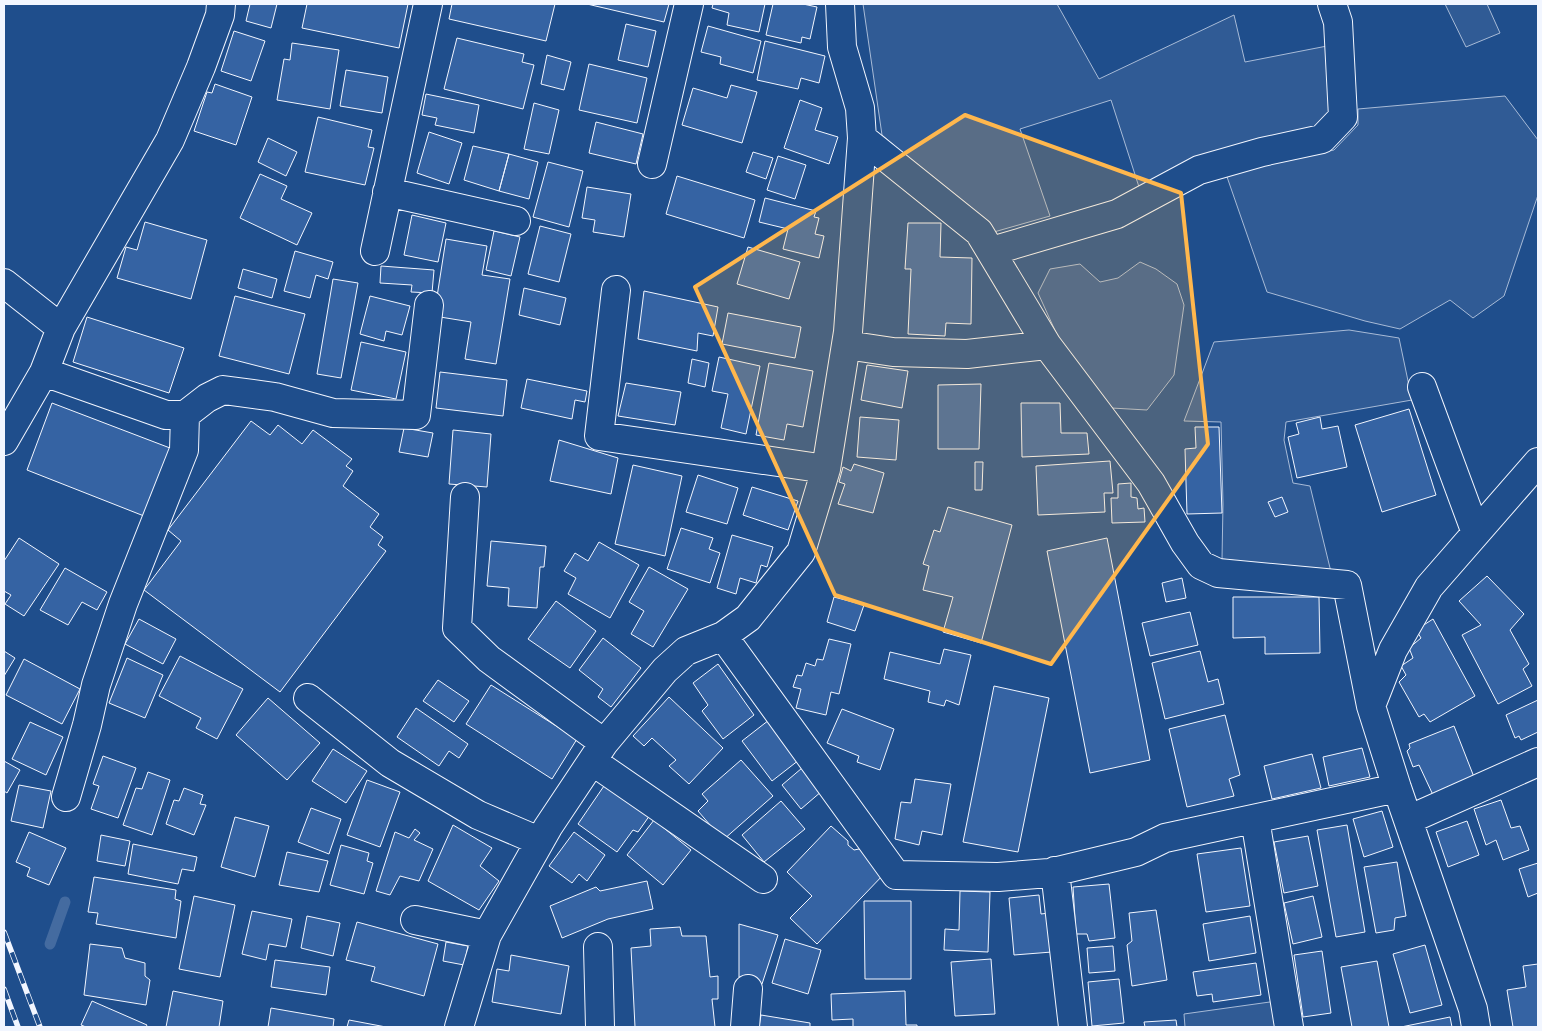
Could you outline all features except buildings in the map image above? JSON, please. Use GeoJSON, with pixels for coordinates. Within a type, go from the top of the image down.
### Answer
{"type":"FeatureCollection","features":[{"type":"Feature","properties":{"kind":"street"},"geometry":{"type":"LineString","coordinates":[[4,441],[44,372],[61,328],[170,140],[201,67],[220,15],[221,4]]}},
{"type":"Feature","properties":{"kind":"street"},"geometry":{"type":"LineString","coordinates":[[375,250],[428,4]]}},
{"type":"Feature","properties":{"kind":"street"},"geometry":{"type":"LineString","coordinates":[[652,164],[689,4]]}},
{"type":"Feature","properties":{"kind":"street"},"geometry":{"type":"LineString","coordinates":[[459,1027],[486,935],[539,841],[598,752],[665,670],[686,651],[723,636],[748,618],[801,552],[826,469],[846,345],[862,138],[860,108],[842,47],[840,4]]}},
{"type":"Feature","properties":{"kind":"street"},"geometry":{"type":"LineString","coordinates":[[992,251],[1117,214],[1200,170],[1262,152],[1322,139],[1343,117],[1338,22],[1332,4]]}},
{"type":"Feature","properties":{"kind":"street"},"geometry":{"type":"LineString","coordinates":[[862,138],[980,232],[1047,345],[1151,482],[1185,543],[1201,565],[1218,573],[1347,585],[1371,706],[1397,788],[1473,1009],[1476,1027]]}},
{"type":"Feature","properties":{"kind":"street"},"geometry":{"type":"LineString","coordinates":[[387,192],[516,220]]}},
{"type":"Feature","properties":{"kind":"street"},"geometry":{"type":"LineString","coordinates":[[4,283],[61,328]]}},
{"type":"Feature","properties":{"kind":"street"},"geometry":{"type":"LineString","coordinates":[[616,290],[599,436],[826,469]]}},
{"type":"Feature","properties":{"kind":"street"},"geometry":{"type":"LineString","coordinates":[[44,372],[166,415],[185,415],[207,398],[223,390],[275,397],[333,414],[416,415],[429,305]]}},
{"type":"Feature","properties":{"kind":"street"},"geometry":{"type":"LineString","coordinates":[[846,345],[893,352],[968,354],[1047,345]]}},
{"type":"Feature","properties":{"kind":"street"},"geometry":{"type":"LineString","coordinates":[[1422,386],[1476,532]]}},
{"type":"Feature","properties":{"kind":"street"},"geometry":{"type":"LineString","coordinates":[[66,797],[87,725],[96,684],[123,604],[184,450],[185,415]]}},
{"type":"Feature","properties":{"kind":"street"},"geometry":{"type":"LineString","coordinates":[[1371,706],[1393,650],[1429,586],[1538,462]]}},
{"type":"Feature","properties":{"kind":"street"},"geometry":{"type":"LineString","coordinates":[[465,497],[457,628],[489,659],[598,752],[762,879]]}},
{"type":"Feature","properties":{"kind":"street"},"geometry":{"type":"LineString","coordinates":[[723,636],[896,875],[998,877],[1055,872],[1136,852],[1165,838],[1397,788]]}},
{"type":"Feature","properties":{"kind":"street"},"geometry":{"type":"LineString","coordinates":[[308,698],[390,763],[478,815],[539,841]]}},
{"type":"Feature","properties":{"kind":"street"},"geometry":{"type":"LineString","coordinates":[[1408,820],[1538,762]]}},
{"type":"Feature","properties":{"kind":"street"},"geometry":{"type":"LineString","coordinates":[[1255,819],[1289,1027]]}},
{"type":"Feature","properties":{"kind":"street"},"geometry":{"type":"LineString","coordinates":[[1055,872],[1073,1027]]}},
{"type":"Feature","properties":{"kind":"street"},"geometry":{"type":"LineString","coordinates":[[415,920],[486,935]]}},
{"type":"Feature","properties":{"kind":"street"},"geometry":{"type":"LineString","coordinates":[[598,947],[600,1027]]}},
{"type":"Feature","properties":{"kind":"street"},"geometry":{"type":"LineString","coordinates":[[745,1027],[748,988]]}},
{"type":"Feature","properties":{"kind":"highlighted area"},"geometry":{"type":"Polygon","coordinates":[[[965,115],[1181,193],[1208,444],[1051,664],[835,595],[695,287],[965,115]]]}},
{"type":"Feature","properties":{"kind":"shaded area"},"geometry":{"type":"Polygon","coordinates":[[[863,4],[1057,4],[1099,79],[1234,15],[1245,62],[1327,46],[1330,113],[1309,131],[1139,187],[1111,100],[1020,129],[1050,216],[994,232],[882,135],[863,4]]]}},
{"type":"Feature","properties":{"kind":"shaded area"},"geometry":{"type":"Polygon","coordinates":[[[1445,4],[1487,4],[1500,33],[1466,47],[1445,4]]]}},
{"type":"Feature","properties":{"kind":"shaded area"},"geometry":{"type":"Polygon","coordinates":[[[1505,96],[1538,140],[1538,195],[1504,296],[1473,318],[1450,300],[1400,329],[1365,321],[1267,292],[1226,174],[1334,150],[1358,125],[1358,109],[1505,96]]]}},
{"type":"Feature","properties":{"kind":"shaded area"},"geometry":{"type":"Polygon","coordinates":[[[1140,262],[1156,269],[1177,284],[1184,305],[1174,375],[1147,410],[1111,408],[1058,337],[1038,293],[1050,269],[1080,264],[1100,282],[1118,278],[1140,262]]]}},
{"type":"Feature","properties":{"kind":"shaded area"},"geometry":{"type":"Polygon","coordinates":[[[1349,330],[1399,338],[1412,400],[1286,422],[1284,440],[1293,483],[1310,486],[1331,572],[1222,559],[1221,422],[1184,421],[1214,342],[1349,330]]]}},
{"type":"Feature","properties":{"kind":"shaded area"},"geometry":{"type":"Polygon","coordinates":[[[1277,1001],[1281,1027],[1185,1027],[1184,1014],[1277,1001]]]}},
{"type":"Feature","properties":{"kind":"waterway"},"geometry":{"type":"LineString","coordinates":[[50,944],[65,902]]}},
{"type":"Feature","properties":{"kind":"railway"},"geometry":{"type":"LineString","coordinates":[[4,932],[40,1027]]}},
{"type":"Feature","properties":{"kind":"railway"},"geometry":{"type":"LineString","coordinates":[[4,989],[18,1027]]}}]}
